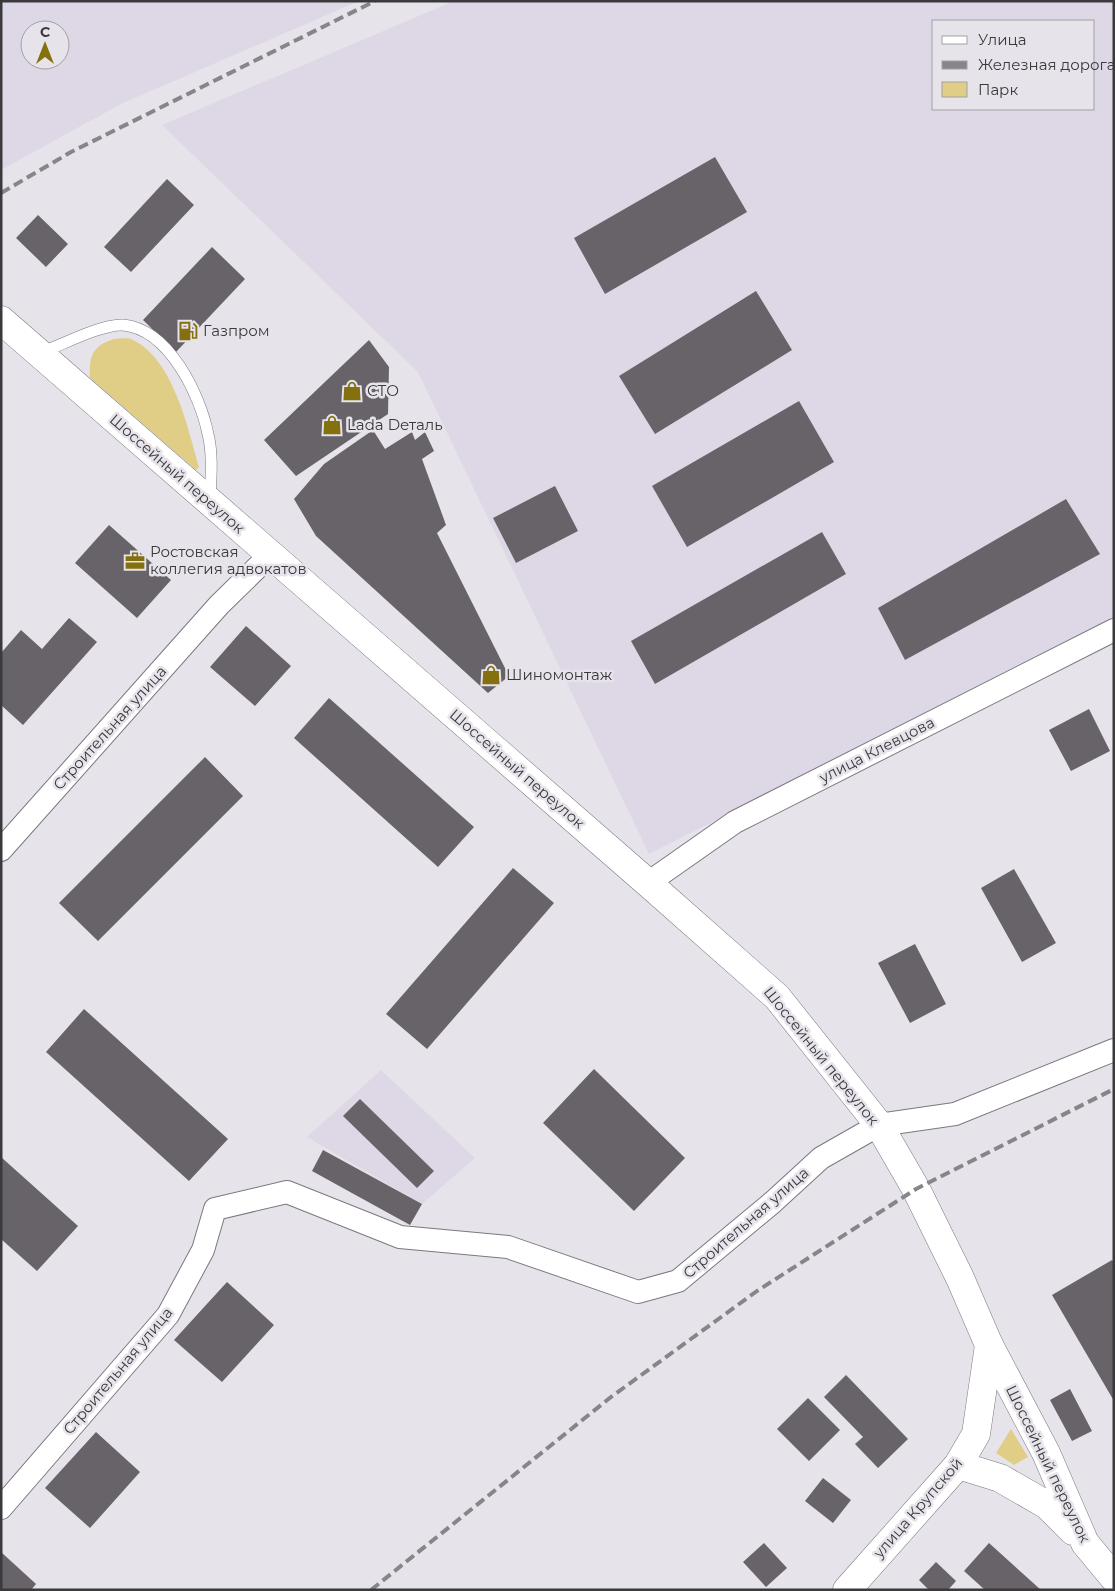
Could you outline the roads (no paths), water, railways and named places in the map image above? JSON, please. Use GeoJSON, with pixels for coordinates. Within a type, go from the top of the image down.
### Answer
{"type":"FeatureCollection","features":[{"type":"Feature","properties":{"kind":"main road","name":"Шоссейный переулок"},"geometry":{"type":"LineString","coordinates":[[1,320],[648,882],[777,997],[879,1125],[916,1189],[960,1278],[989,1345],[1046,1453],[1085,1543],[1114,1578]]}},
{"type":"Feature","properties":{"kind":"main road","name":"улица Крупской"},"geometry":{"type":"LineString","coordinates":[[848,1590],[958,1465],[976,1434],[989,1345]]}},
{"type":"Feature","properties":{"kind":"main road"},"geometry":{"type":"LineString","coordinates":[[958,1465],[1000,1478],[1047,1505],[1085,1543]]}},
{"type":"Feature","properties":{"kind":"street","name":"Строительная улица"},"geometry":{"type":"LineString","coordinates":[[1,850],[219,605],[270,555]]}},
{"type":"Feature","properties":{"kind":"street","name":"улица Клевцова"},"geometry":{"type":"LineString","coordinates":[[648,882],[735,822],[1114,630]]}},
{"type":"Feature","properties":{"kind":"street"},"geometry":{"type":"LineString","coordinates":[[879,1125],[955,1114],[1114,1050]]}},
{"type":"Feature","properties":{"kind":"street","name":"Строительная улица"},"geometry":{"type":"LineString","coordinates":[[1,1508],[168,1315],[203,1250],[214,1209],[287,1192],[400,1236],[508,1247],[638,1292],[678,1281],[773,1202],[821,1158],[879,1125]]}},
{"type":"Feature","properties":{"kind":"lane"},"geometry":{"type":"LineString","coordinates":[[39,354],[94,331],[123,325],[148,334],[176,358],[193,390],[209,434],[210,503]]}},
{"type":"Feature","properties":{"kind":"railway"},"geometry":{"type":"LineString","coordinates":[[1,193],[71,152],[375,1]]}},
{"type":"Feature","properties":{"kind":"railway"},"geometry":{"type":"LineString","coordinates":[[371,1590],[611,1397],[757,1291],[916,1189],[1114,1089]]}},
{"type":"Feature","properties":{"kind":"place","name":"Газпром"},"geometry":{"type":"Point","coordinates":[188,331]}},
{"type":"Feature","properties":{"kind":"place","name":"СТО"},"geometry":{"type":"Point","coordinates":[352,391]}},
{"type":"Feature","properties":{"kind":"place","name":"Lada Dеталь"},"geometry":{"type":"Point","coordinates":[332,425]}},
{"type":"Feature","properties":{"kind":"place","name":"Ростовская коллегия адвокатов"},"geometry":{"type":"Point","coordinates":[135,561]}},
{"type":"Feature","properties":{"kind":"place","name":"Шиномонтаж"},"geometry":{"type":"Point","coordinates":[491,675]}}]}
